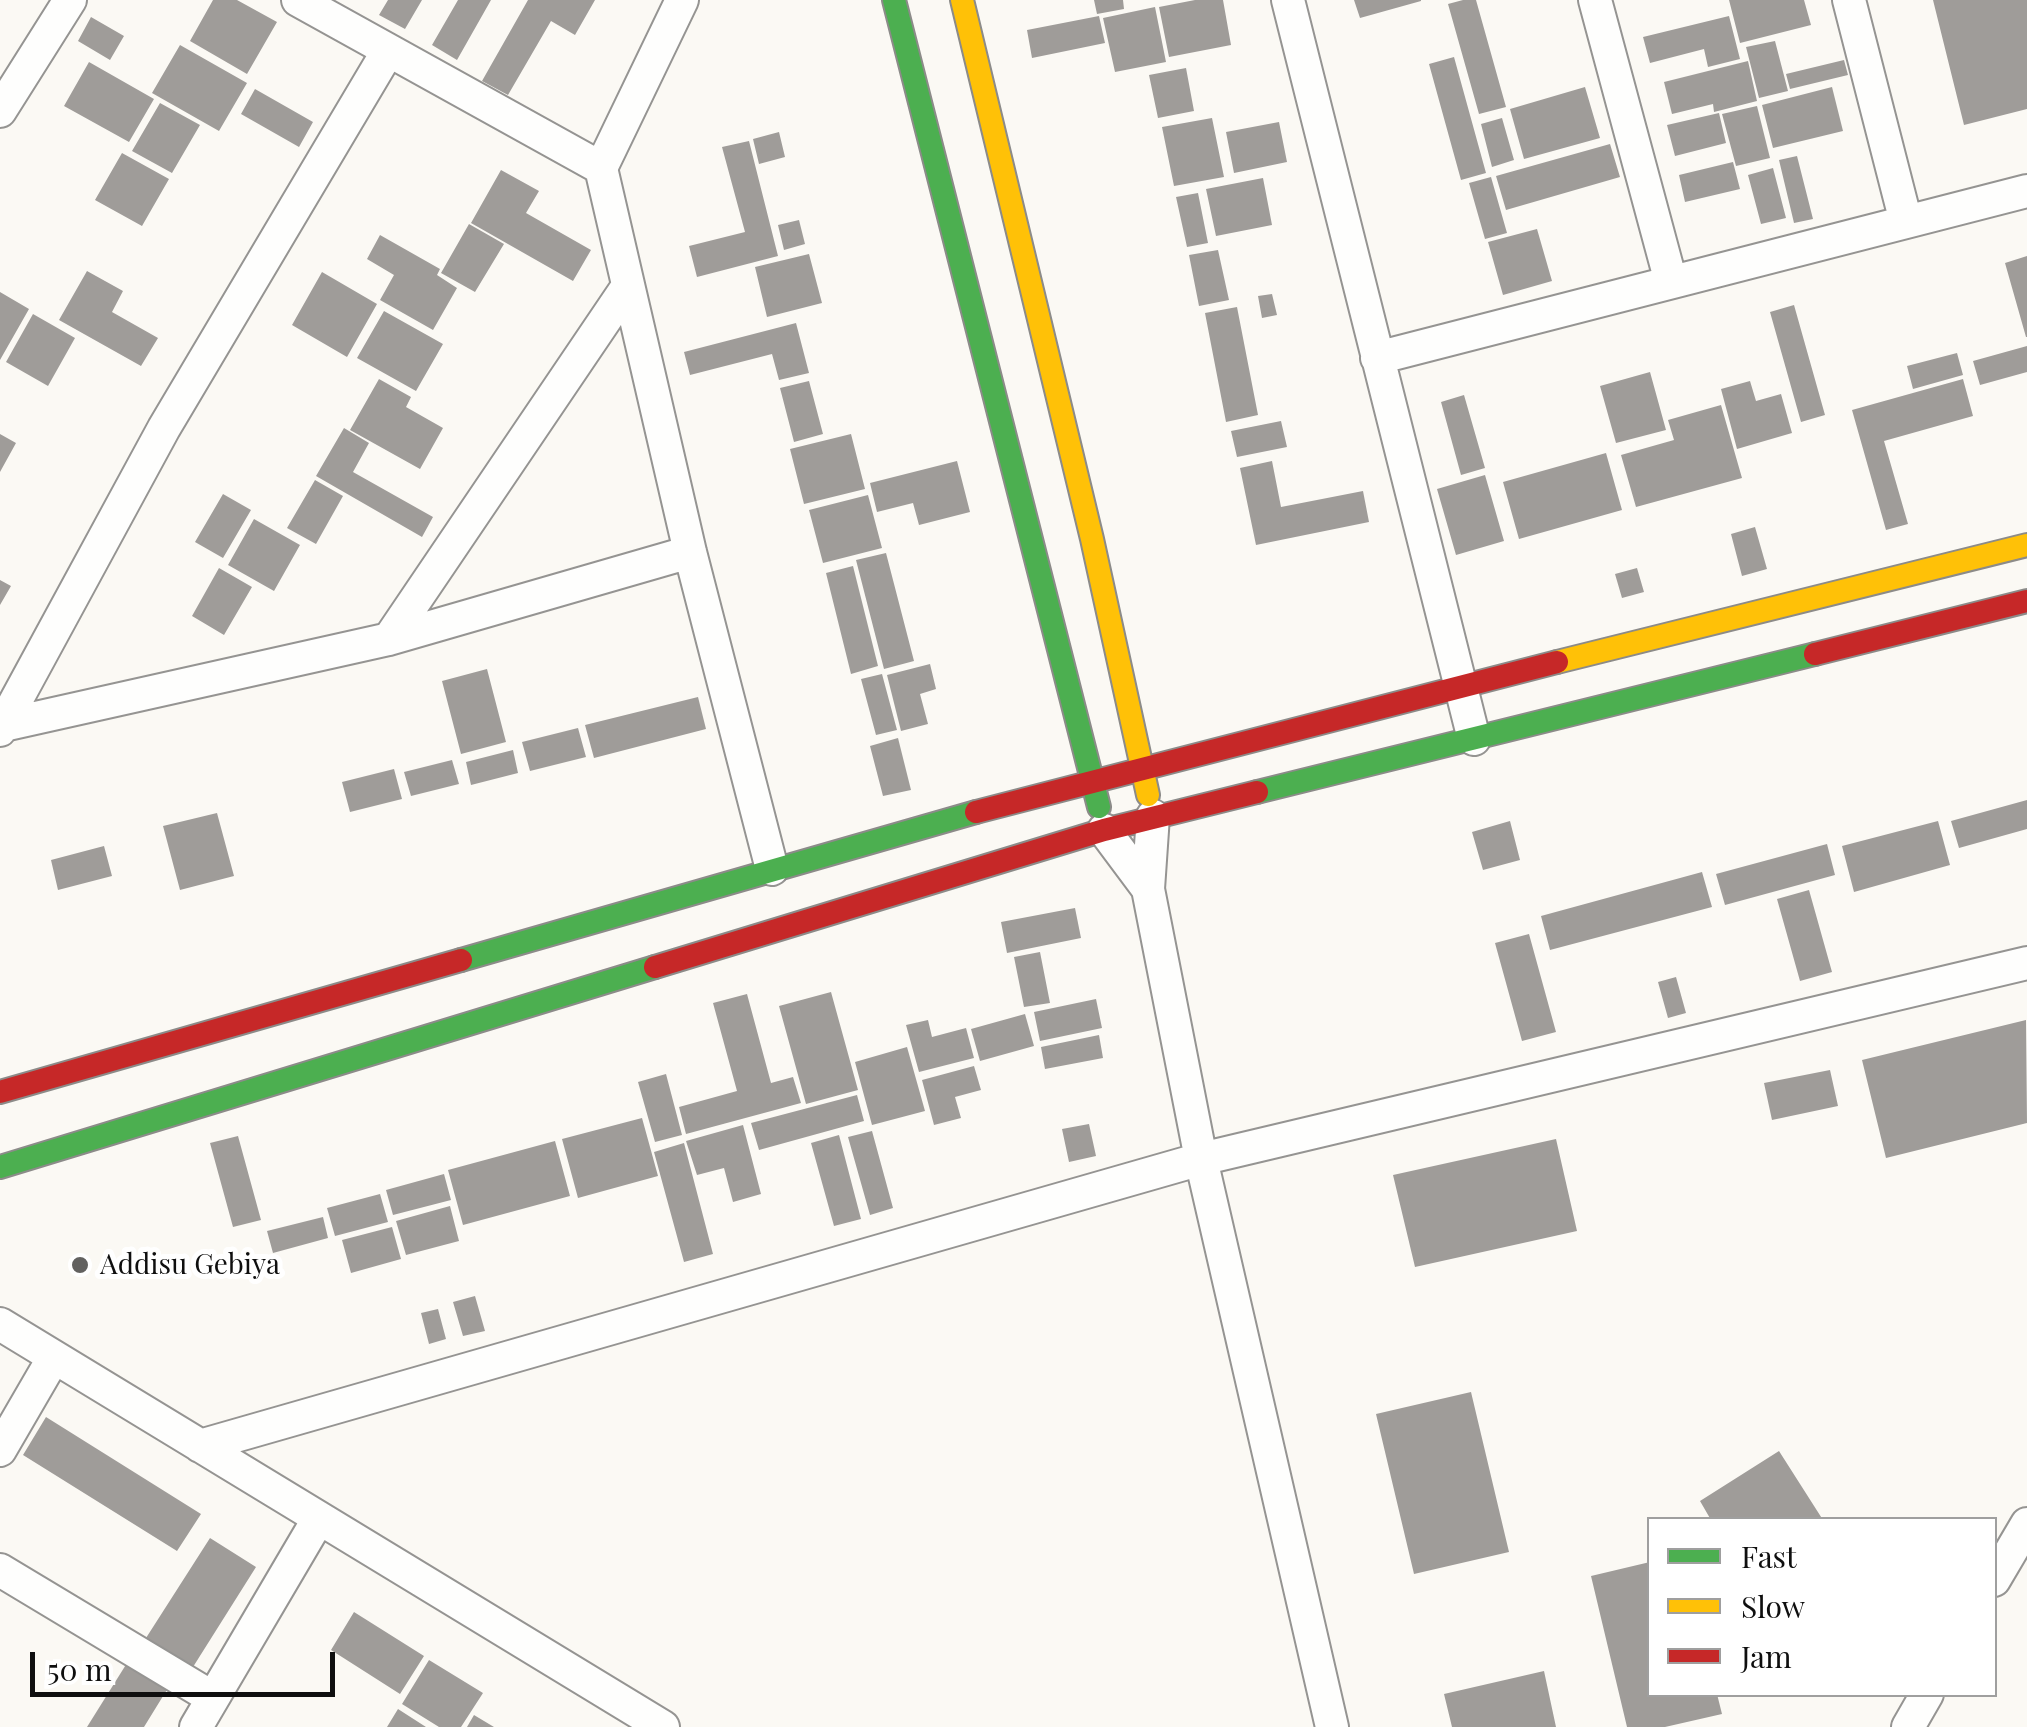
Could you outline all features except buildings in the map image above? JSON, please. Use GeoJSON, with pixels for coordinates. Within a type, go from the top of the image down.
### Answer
{"type":"FeatureCollection","features":[{"type":"Feature","properties":{"kind":"main road"},"geometry":{"type":"LineString","coordinates":[[894,0],[1104,830]]}},
{"type":"Feature","properties":{"kind":"main road"},"geometry":{"type":"LineString","coordinates":[[962,0],[1092,538],[1154,816]]}},
{"type":"Feature","properties":{"kind":"main road"},"geometry":{"type":"LineString","coordinates":[[0,1092],[1093,778],[2027,545]]}},
{"type":"Feature","properties":{"kind":"main road"},"geometry":{"type":"LineString","coordinates":[[0,1167],[1154,816],[2027,601]]}},
{"type":"Feature","properties":{"kind":"street"},"geometry":{"type":"LineString","coordinates":[[0,110],[70,0]]}},
{"type":"Feature","properties":{"kind":"street"},"geometry":{"type":"LineString","coordinates":[[298,0],[600,168]]}},
{"type":"Feature","properties":{"kind":"street"},"geometry":{"type":"LineString","coordinates":[[682,0],[600,168],[690,552],[772,870]]}},
{"type":"Feature","properties":{"kind":"street"},"geometry":{"type":"LineString","coordinates":[[1288,0],[1474,739]]}},
{"type":"Feature","properties":{"kind":"street"},"geometry":{"type":"LineString","coordinates":[[1595,0],[1670,282]]}},
{"type":"Feature","properties":{"kind":"street"},"geometry":{"type":"LineString","coordinates":[[1849,0],[1906,222]]}},
{"type":"Feature","properties":{"kind":"street"},"geometry":{"type":"LineString","coordinates":[[2,728],[164,428],[388,51]]}},
{"type":"Feature","properties":{"kind":"street"},"geometry":{"type":"LineString","coordinates":[[1377,358],[2027,191]]}},
{"type":"Feature","properties":{"kind":"street"},"geometry":{"type":"LineString","coordinates":[[389,639],[628,286]]}},
{"type":"Feature","properties":{"kind":"street"},"geometry":{"type":"LineString","coordinates":[[2,728],[389,639],[690,552]]}},
{"type":"Feature","properties":{"kind":"street"},"geometry":{"type":"LineString","coordinates":[[1154,816],[1148,889],[1201,1159],[1332,1727]]}},
{"type":"Feature","properties":{"kind":"street"},"geometry":{"type":"LineString","coordinates":[[1104,830],[1148,889]]}},
{"type":"Feature","properties":{"kind":"street"},"geometry":{"type":"LineString","coordinates":[[200,1446],[1201,1159],[2027,963]]}},
{"type":"Feature","properties":{"kind":"street"},"geometry":{"type":"LineString","coordinates":[[0,1324],[318,1518],[616,1715],[663,1727]]}},
{"type":"Feature","properties":{"kind":"street"},"geometry":{"type":"LineString","coordinates":[[0,1450],[54,1357]]}},
{"type":"Feature","properties":{"kind":"street"},"geometry":{"type":"LineString","coordinates":[[196,1727],[318,1518]]}},
{"type":"Feature","properties":{"kind":"street"},"geometry":{"type":"LineString","coordinates":[[1997,1575],[2027,1524]]}},
{"type":"Feature","properties":{"kind":"street"},"geometry":{"type":"LineString","coordinates":[[0,1570],[213,1698]]}},
{"type":"Feature","properties":{"kind":"street"},"geometry":{"type":"LineString","coordinates":[[1908,1727],[1925,1697]]}},
{"type":"Feature","properties":{"kind":"traffic: fast"},"geometry":{"type":"LineString","coordinates":[[894,0],[1099,807]]}},
{"type":"Feature","properties":{"kind":"traffic: fast"},"geometry":{"type":"LineString","coordinates":[[1257,792],[1815,654]]}},
{"type":"Feature","properties":{"kind":"traffic: fast"},"geometry":{"type":"LineString","coordinates":[[461,960],[976,812]]}},
{"type":"Feature","properties":{"kind":"traffic: fast"},"geometry":{"type":"LineString","coordinates":[[0,1167],[655,967]]}},
{"type":"Feature","properties":{"kind":"traffic: slow"},"geometry":{"type":"LineString","coordinates":[[962,0],[1092,539],[1148,795]]}},
{"type":"Feature","properties":{"kind":"traffic: slow"},"geometry":{"type":"LineString","coordinates":[[1557,662],[2027,545]]}},
{"type":"Feature","properties":{"kind":"traffic: jam"},"geometry":{"type":"LineString","coordinates":[[1815,654],[2027,601]]}},
{"type":"Feature","properties":{"kind":"traffic: jam"},"geometry":{"type":"LineString","coordinates":[[976,812],[1557,662]]}},
{"type":"Feature","properties":{"kind":"traffic: jam"},"geometry":{"type":"LineString","coordinates":[[655,967],[1104,830],[1257,792]]}},
{"type":"Feature","properties":{"kind":"traffic: jam"},"geometry":{"type":"LineString","coordinates":[[0,1092],[461,960]]}},
{"type":"Feature","properties":{"kind":"place","name":"Addisu Gebiya"},"geometry":{"type":"Point","coordinates":[80,1265]}}]}
